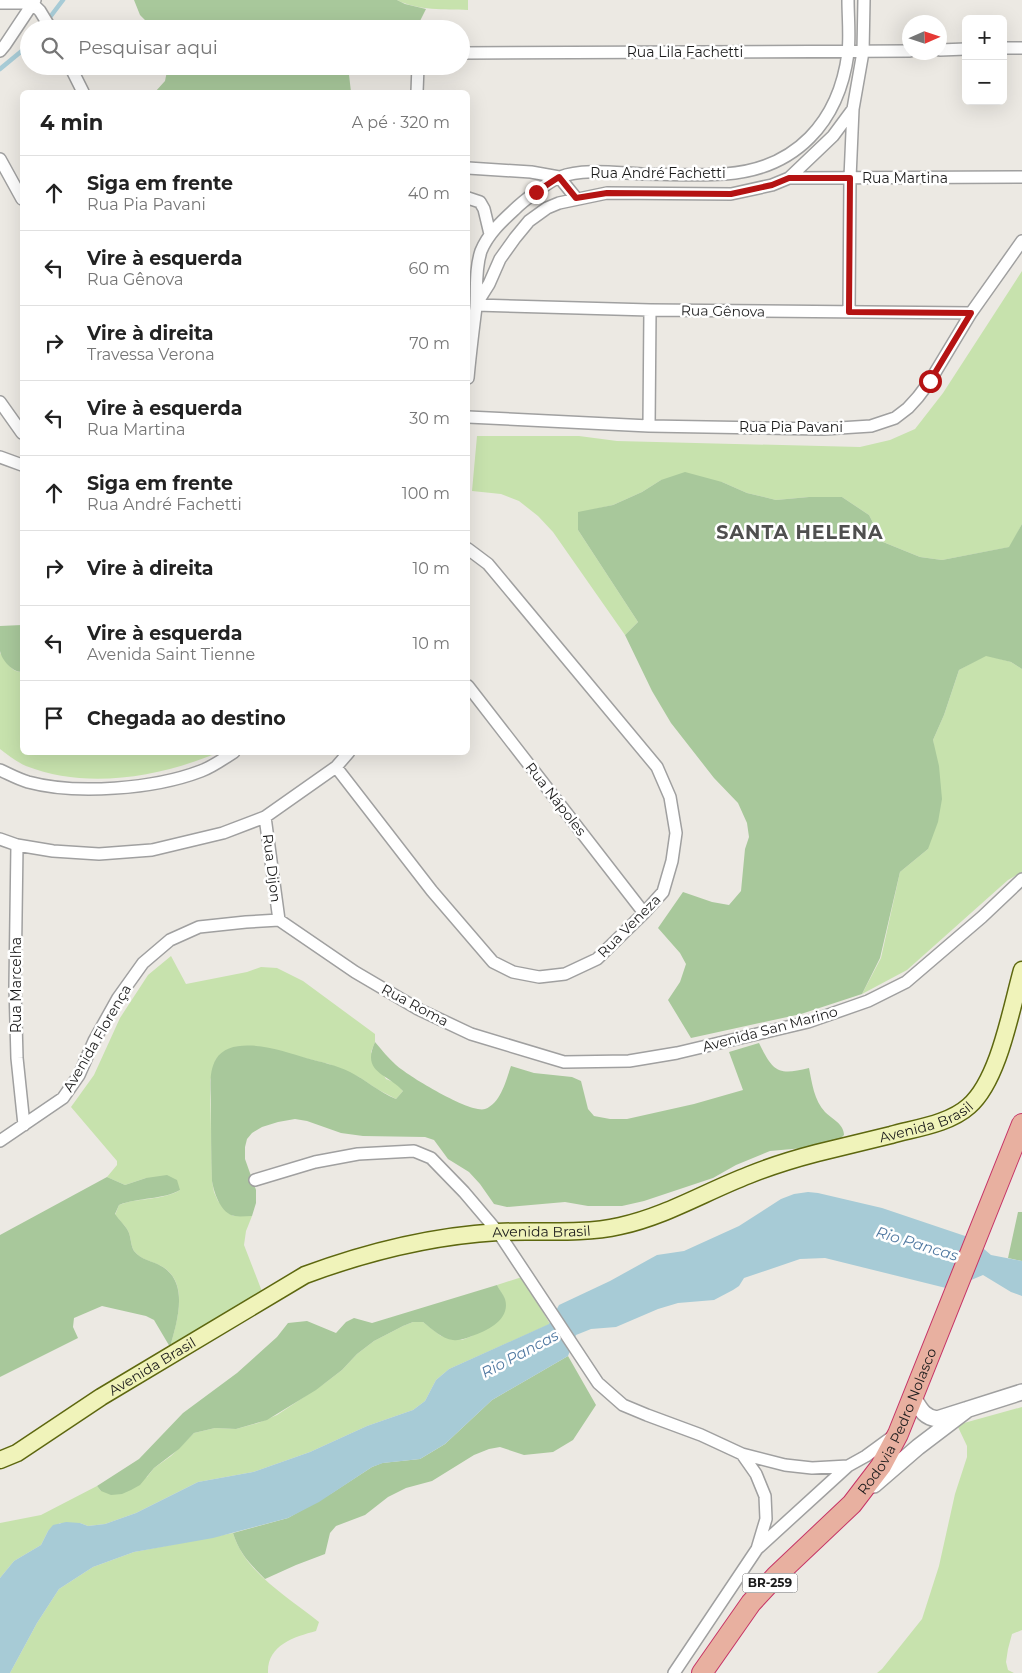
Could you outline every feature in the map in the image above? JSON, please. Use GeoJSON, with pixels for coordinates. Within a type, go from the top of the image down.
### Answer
{"type":"FeatureCollection","features":[{"type":"Feature","properties":{"kind":"highway","name":"Rodovia Pedro Nolasco"},"geometry":{"type":"LineString","coordinates":[[702,1673],[751,1603],[776,1576],[852,1504],[881,1466],[898,1434],[1022,1124]]}},
{"type":"Feature","properties":{"kind":"main road","name":"Avenida Brasil"},"geometry":{"type":"LineString","coordinates":[[0,1460],[17,1453],[101,1397],[305,1275],[392,1248],[443,1237],[498,1232],[584,1231],[618,1227],[646,1219],[748,1175],[792,1160],[951,1118],[969,1106],[986,1086],[999,1054],[1022,970]]}},
{"type":"Feature","properties":{"kind":"street","name":"Rua André Fachetti"},"geometry":{"type":"LineString","coordinates":[[559,177],[586,172],[726,174],[771,164],[798,150],[822,125],[834,105],[842,82],[848,52],[848,0]]}},
{"type":"Feature","properties":{"kind":"street","name":"Rua André Fachetti"},"geometry":{"type":"LineString","coordinates":[[476,306],[489,284],[500,259],[529,221],[546,208],[576,198],[607,193],[731,194],[765,187],[789,178],[833,136],[853,109],[863,52],[864,0]]}},
{"type":"Feature","properties":{"kind":"street"},"geometry":{"type":"LineString","coordinates":[[0,3],[34,2]]}},
{"type":"Feature","properties":{"kind":"street"},"geometry":{"type":"LineString","coordinates":[[34,2],[46,20]]}},
{"type":"Feature","properties":{"kind":"street"},"geometry":{"type":"LineString","coordinates":[[22,20],[34,2]]}},
{"type":"Feature","properties":{"kind":"street"},"geometry":{"type":"LineString","coordinates":[[0,51],[20,23]]}},
{"type":"Feature","properties":{"kind":"street"},"geometry":{"type":"LineString","coordinates":[[1007,48],[1022,48]]}},
{"type":"Feature","properties":{"kind":"street"},"geometry":{"type":"LineString","coordinates":[[947,50],[962,49]]}},
{"type":"Feature","properties":{"kind":"street","name":"Rua Lila Fachetti"},"geometry":{"type":"LineString","coordinates":[[470,53],[902,50]]}},
{"type":"Feature","properties":{"kind":"street"},"geometry":{"type":"LineString","coordinates":[[74,75],[82,90]]}},
{"type":"Feature","properties":{"kind":"street"},"geometry":{"type":"LineString","coordinates":[[417,90],[418,75]]}},
{"type":"Feature","properties":{"kind":"street"},"geometry":{"type":"LineString","coordinates":[[849,312],[850,178],[853,109]]}},
{"type":"Feature","properties":{"kind":"street"},"geometry":{"type":"LineString","coordinates":[[0,159],[20,196]]}},
{"type":"Feature","properties":{"kind":"street"},"geometry":{"type":"LineString","coordinates":[[470,168],[531,172],[559,177],[576,198]]}},
{"type":"Feature","properties":{"kind":"street"},"geometry":{"type":"LineString","coordinates":[[470,360],[476,306],[477,270],[481,251],[490,234],[522,202],[559,177]]}},
{"type":"Feature","properties":{"kind":"street","name":"Rua Martina"},"geometry":{"type":"LineString","coordinates":[[789,178],[1022,177]]}},
{"type":"Feature","properties":{"kind":"street"},"geometry":{"type":"LineString","coordinates":[[470,199],[480,202],[484,208],[490,234]]}},
{"type":"Feature","properties":{"kind":"street","name":"Rua Pia Pavani"},"geometry":{"type":"LineString","coordinates":[[470,417],[649,426],[824,429],[871,426],[895,418],[918,397],[930,381],[971,313],[1022,241]]}},
{"type":"Feature","properties":{"kind":"street","name":"Rua Gênova"},"geometry":{"type":"LineString","coordinates":[[476,306],[650,310],[971,313]]}},
{"type":"Feature","properties":{"kind":"street"},"geometry":{"type":"LineString","coordinates":[[649,426],[650,310]]}},
{"type":"Feature","properties":{"kind":"street"},"geometry":{"type":"LineString","coordinates":[[0,402],[20,430]]}},
{"type":"Feature","properties":{"kind":"street"},"geometry":{"type":"LineString","coordinates":[[0,457],[20,464]]}},
{"type":"Feature","properties":{"kind":"street","name":"Rua Veneza"},"geometry":{"type":"LineString","coordinates":[[336,767],[438,898],[493,962],[513,972],[539,977],[565,974],[597,959],[663,892],[672,861],[676,833],[670,797],[657,767],[488,564],[470,550]]}},
{"type":"Feature","properties":{"kind":"street","name":"Rua Nápoles"},"geometry":{"type":"LineString","coordinates":[[470,689],[644,913]]}},
{"type":"Feature","properties":{"kind":"street"},"geometry":{"type":"LineString","coordinates":[[0,770],[27,782],[62,787],[106,789],[151,784],[201,771],[229,755]]}},
{"type":"Feature","properties":{"kind":"street"},"geometry":{"type":"LineString","coordinates":[[0,840],[53,851],[99,854],[152,850],[223,832],[265,817],[336,767],[346,755]]}},
{"type":"Feature","properties":{"kind":"street","name":"Rua Dijon"},"geometry":{"type":"LineString","coordinates":[[265,817],[279,920]]}},
{"type":"Feature","properties":{"kind":"street","name":"Rua Marcelha"},"geometry":{"type":"LineString","coordinates":[[17,845],[15,986],[17,1058],[24,1125]]}},
{"type":"Feature","properties":{"kind":"street","name":"Avenida San Marino"},"geometry":{"type":"LineString","coordinates":[[564,1062],[629,1061],[677,1053],[808,1022],[868,1002],[906,982],[982,917],[1022,879]]}},
{"type":"Feature","properties":{"kind":"street","name":"Rua Roma"},"geometry":{"type":"LineString","coordinates":[[279,920],[355,972],[418,1009],[471,1034],[564,1062]]}},
{"type":"Feature","properties":{"kind":"street","name":"Avenida Florença"},"geometry":{"type":"LineString","coordinates":[[0,1142],[63,1098],[79,1075],[94,1041],[118,998],[143,963],[170,940],[199,928],[279,920]]}},
{"type":"Feature","properties":{"kind":"street"},"geometry":{"type":"LineString","coordinates":[[255,1180],[315,1162],[358,1154],[414,1151],[431,1158],[464,1192],[498,1232],[598,1383],[624,1405],[647,1416],[701,1435],[742,1454],[785,1465],[812,1468],[848,1466]]}},
{"type":"Feature","properties":{"kind":"street"},"geometry":{"type":"LineString","coordinates":[[913,1397],[924,1414],[930,1418],[937,1418],[1022,1392]]}},
{"type":"Feature","properties":{"kind":"street"},"geometry":{"type":"LineString","coordinates":[[852,1504],[918,1447],[968,1409]]}},
{"type":"Feature","properties":{"kind":"street"},"geometry":{"type":"LineString","coordinates":[[674,1673],[757,1549],[848,1466],[898,1434]]}},
{"type":"Feature","properties":{"kind":"street"},"geometry":{"type":"LineString","coordinates":[[742,1454],[756,1474],[765,1496],[766,1518],[757,1549]]}},
{"type":"Feature","properties":{"kind":"green space"},"geometry":{"type":"Polygon","coordinates":[[[134,0],[397,0],[426,9],[420,20],[145,20],[140,15],[134,0]]]}},
{"type":"Feature","properties":{"kind":"green space"},"geometry":{"type":"Polygon","coordinates":[[[397,0],[468,0],[468,10],[423,8],[397,0]]]}},
{"type":"Feature","properties":{"kind":"green space"},"geometry":{"type":"Polygon","coordinates":[[[166,75],[349,75],[351,90],[157,90],[165,81],[166,75]]]}},
{"type":"Feature","properties":{"kind":"green space"},"geometry":{"type":"Polygon","coordinates":[[[1022,271],[1022,524],[1010,547],[942,560],[920,557],[883,542],[869,515],[842,497],[776,500],[747,493],[722,482],[661,480],[642,492],[613,505],[578,513],[578,530],[638,622],[625,635],[553,532],[538,516],[519,501],[501,494],[472,491],[477,436],[579,436],[617,441],[860,447],[890,440],[915,429],[943,393],[1022,271]]]}},
{"type":"Feature","properties":{"kind":"green space"},"geometry":{"type":"Polygon","coordinates":[[[685,472],[722,482],[747,493],[776,500],[842,497],[869,515],[883,542],[920,557],[942,560],[1009,547],[1022,524],[1022,669],[1011,662],[986,656],[959,670],[944,715],[933,740],[939,766],[942,799],[938,822],[928,849],[900,872],[880,958],[862,994],[801,1014],[691,1038],[668,1000],[680,982],[686,964],[680,953],[658,928],[683,892],[712,902],[729,905],[741,891],[745,849],[749,837],[747,823],[738,803],[714,778],[671,723],[652,691],[625,635],[638,622],[578,530],[578,512],[613,505],[642,492],[661,480],[685,472]]]}},
{"type":"Feature","properties":{"kind":"green space"},"geometry":{"type":"Polygon","coordinates":[[[20,625],[20,672],[5,662],[1,655],[0,626],[20,625]]]}},
{"type":"Feature","properties":{"kind":"green space"},"geometry":{"type":"Polygon","coordinates":[[[0,653],[9,666],[20,672],[20,755],[212,755],[171,769],[123,778],[98,779],[49,773],[26,766],[0,749],[0,653]]]}},
{"type":"Feature","properties":{"kind":"green space"},"geometry":{"type":"Polygon","coordinates":[[[986,655],[1011,662],[1022,669],[1022,872],[1008,880],[907,970],[862,994],[881,958],[900,872],[928,849],[933,740],[944,715],[959,670],[986,655]]]}},
{"type":"Feature","properties":{"kind":"green space"},"geometry":{"type":"Polygon","coordinates":[[[171,956],[186,984],[247,972],[261,967],[277,968],[303,981],[375,1034],[375,1042],[371,1052],[386,1079],[396,1083],[403,1091],[396,1099],[359,1077],[329,1064],[255,1046],[234,1047],[216,1059],[210,1081],[212,1181],[214,1192],[218,1201],[233,1216],[252,1216],[246,1231],[244,1245],[263,1294],[170,1347],[176,1326],[179,1303],[176,1281],[161,1266],[143,1258],[134,1251],[128,1231],[115,1215],[119,1205],[166,1196],[180,1190],[146,1178],[125,1185],[107,1177],[117,1165],[117,1161],[71,1107],[94,1075],[120,1018],[148,975],[171,956]]]}},
{"type":"Feature","properties":{"kind":"green space"},"geometry":{"type":"Polygon","coordinates":[[[375,1042],[390,1060],[403,1070],[440,1093],[467,1106],[485,1109],[491,1106],[502,1090],[511,1066],[534,1073],[572,1077],[581,1081],[588,1109],[594,1116],[610,1119],[627,1119],[694,1104],[743,1090],[729,1052],[759,1043],[768,1060],[777,1069],[790,1071],[809,1068],[818,1102],[825,1112],[840,1125],[844,1135],[838,1141],[826,1146],[770,1151],[736,1165],[713,1178],[644,1201],[622,1206],[588,1206],[565,1202],[507,1207],[494,1204],[469,1172],[448,1159],[434,1140],[425,1137],[363,1136],[341,1133],[307,1121],[295,1119],[262,1127],[252,1133],[247,1139],[245,1159],[256,1190],[256,1203],[252,1216],[235,1216],[226,1211],[216,1197],[212,1181],[210,1082],[213,1064],[216,1059],[224,1051],[234,1047],[246,1045],[272,1048],[345,1070],[396,1099],[403,1091],[373,1066],[371,1060],[375,1042]]]}},
{"type":"Feature","properties":{"kind":"green space"},"geometry":{"type":"Polygon","coordinates":[[[167,1175],[177,1180],[180,1190],[166,1195],[127,1202],[119,1205],[115,1214],[128,1231],[134,1251],[161,1266],[170,1273],[176,1282],[179,1303],[178,1315],[170,1347],[154,1320],[146,1316],[102,1306],[74,1318],[73,1327],[78,1338],[0,1377],[0,1235],[107,1177],[125,1185],[146,1178],[167,1175]]]}},
{"type":"Feature","properties":{"kind":"green space"},"geometry":{"type":"Polygon","coordinates":[[[1018,1212],[1022,1212],[1022,1261],[1008,1258],[1018,1212]]]}},
{"type":"Feature","properties":{"kind":"green space"},"geometry":{"type":"Polygon","coordinates":[[[522,1277],[550,1324],[449,1369],[436,1380],[425,1401],[413,1410],[367,1426],[310,1452],[253,1472],[198,1482],[136,1513],[105,1524],[88,1526],[80,1523],[60,1523],[48,1531],[41,1545],[14,1561],[0,1578],[0,1523],[41,1515],[97,1486],[101,1491],[147,1477],[154,1468],[171,1456],[194,1433],[215,1428],[236,1429],[277,1415],[325,1383],[374,1341],[413,1322],[423,1322],[441,1336],[462,1340],[472,1336],[505,1300],[497,1285],[522,1277]]]}},
{"type":"Feature","properties":{"kind":"green space"},"geometry":{"type":"Polygon","coordinates":[[[497,1285],[505,1299],[505,1313],[497,1323],[485,1331],[463,1339],[453,1340],[441,1336],[423,1322],[413,1322],[374,1341],[357,1354],[342,1370],[316,1390],[267,1420],[236,1429],[215,1428],[194,1433],[179,1449],[154,1468],[140,1485],[122,1494],[111,1495],[101,1491],[97,1486],[139,1459],[183,1413],[237,1373],[277,1337],[288,1323],[307,1321],[336,1333],[346,1322],[354,1318],[372,1323],[497,1285]]]}},
{"type":"Feature","properties":{"kind":"green space"},"geometry":{"type":"Polygon","coordinates":[[[568,1356],[596,1405],[573,1440],[553,1452],[524,1455],[500,1447],[474,1455],[432,1481],[406,1488],[388,1497],[365,1515],[336,1526],[330,1533],[325,1554],[265,1579],[242,1553],[233,1533],[288,1518],[372,1467],[382,1463],[420,1459],[445,1444],[492,1400],[568,1356]]]}},
{"type":"Feature","properties":{"kind":"green space"},"geometry":{"type":"Polygon","coordinates":[[[1022,1407],[1022,1630],[1012,1634],[1006,1662],[1008,1670],[1014,1673],[877,1673],[922,1619],[939,1566],[955,1494],[967,1457],[967,1446],[958,1427],[964,1423],[1022,1407]]]}},
{"type":"Feature","properties":{"kind":"green space"},"geometry":{"type":"Polygon","coordinates":[[[233,1533],[247,1560],[257,1572],[319,1622],[316,1631],[299,1636],[277,1649],[269,1663],[268,1673],[10,1673],[37,1623],[59,1589],[93,1567],[134,1552],[233,1533]]]}},
{"type":"Feature","properties":{"kind":"water","name":"Rio Pancas"},"geometry":{"type":"Polygon","coordinates":[[[808,1192],[882,1208],[971,1238],[991,1255],[1022,1261],[1022,1296],[1011,1292],[983,1275],[950,1289],[825,1258],[800,1259],[744,1278],[739,1286],[714,1300],[678,1303],[658,1309],[616,1327],[591,1329],[576,1335],[568,1356],[492,1400],[445,1444],[420,1459],[383,1463],[372,1467],[319,1502],[288,1518],[213,1538],[134,1552],[93,1567],[59,1589],[37,1623],[10,1673],[0,1673],[0,1578],[14,1561],[41,1545],[53,1525],[66,1522],[80,1523],[88,1526],[105,1524],[136,1513],[198,1482],[253,1472],[310,1452],[367,1426],[413,1410],[425,1401],[436,1380],[449,1369],[549,1324],[559,1305],[610,1281],[657,1255],[684,1251],[739,1226],[781,1199],[794,1194],[808,1192]]]}},
{"type":"Feature","properties":{"kind":"waterway"},"geometry":{"type":"LineString","coordinates":[[48,20],[63,0]]}},
{"type":"Feature","properties":{"kind":"waterway"},"geometry":{"type":"LineString","coordinates":[[0,69],[20,52]]}},
{"type":"Feature","properties":{"kind":"district","name":"SANTA HELENA"},"geometry":{"type":"Point","coordinates":[800,532]}},
{"type":"Feature","properties":{"kind":"route"},"geometry":{"type":"LineString","coordinates":[[536,192],[559,177],[565,182],[576,198],[607,193],[731,194],[751,191],[789,178],[850,178],[849,312],[971,313],[930,381]]}}]}
